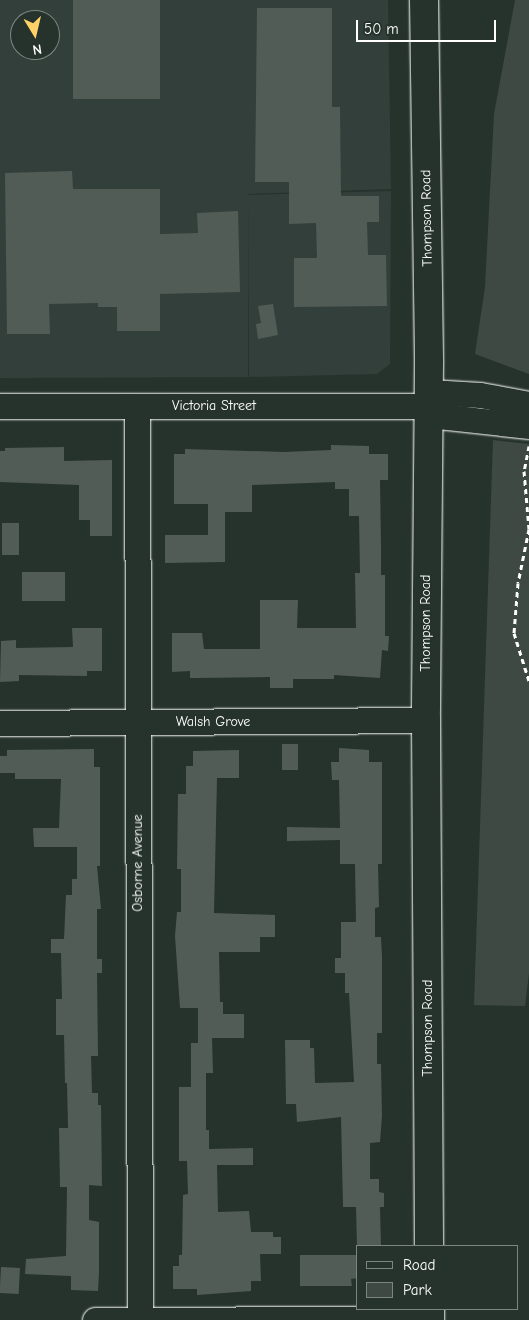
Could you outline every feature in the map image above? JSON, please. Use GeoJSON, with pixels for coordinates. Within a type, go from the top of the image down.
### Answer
{"type":"FeatureCollection","features":[{"type":"Feature","properties":{"kind":"main road","name":"Thompson Road"},"geometry":{"type":"LineString","coordinates":[[424,0],[429,404],[426,720],[429,1245]]}},
{"type":"Feature","properties":{"kind":"street"},"geometry":{"type":"LineString","coordinates":[[429,404],[480,395],[529,404]]}},
{"type":"Feature","properties":{"kind":"street"},"geometry":{"type":"LineString","coordinates":[[429,404],[529,426]]}},
{"type":"Feature","properties":{"kind":"street","name":"Victoria Street"},"geometry":{"type":"LineString","coordinates":[[0,406],[429,404]]}},
{"type":"Feature","properties":{"kind":"street","name":"Osborne Avenue"},"geometry":{"type":"LineString","coordinates":[[137,406],[140,1320]]}},
{"type":"Feature","properties":{"kind":"street","name":"Walsh Grove"},"geometry":{"type":"LineString","coordinates":[[0,723],[426,720]]}},
{"type":"Feature","properties":{"kind":"street"},"geometry":{"type":"LineString","coordinates":[[95,1320],[430,1316]]}},
{"type":"Feature","properties":{"kind":"path"},"geometry":{"type":"LineString","coordinates":[[529,446],[524,471],[529,529],[518,583],[514,633],[529,681]]}},
{"type":"Feature","properties":{"kind":"shaded area"},"geometry":{"type":"Polygon","coordinates":[[[0,0],[388,0],[391,189],[248,194],[248,377],[0,378],[0,0]]]}},
{"type":"Feature","properties":{"kind":"shaded area"},"geometry":{"type":"Polygon","coordinates":[[[391,191],[390,364],[377,374],[249,377],[248,195],[391,191]]]}},
{"type":"Feature","properties":{"kind":"green space"},"geometry":{"type":"Polygon","coordinates":[[[515,0],[529,0],[529,374],[475,354],[485,287],[494,114],[515,0]]]}},
{"type":"Feature","properties":{"kind":"green space"},"geometry":{"type":"Polygon","coordinates":[[[493,440],[529,444],[529,973],[525,1006],[474,1005],[493,440]]]}},
{"type":"Feature","properties":{"kind":"building"},"geometry":{"type":"Polygon","coordinates":[[[73,0],[160,0],[160,99],[73,99],[73,0]]]}},
{"type":"Feature","properties":{"kind":"building"},"geometry":{"type":"Polygon","coordinates":[[[257,8],[332,8],[332,107],[340,107],[341,196],[379,196],[379,222],[367,222],[368,255],[386,255],[387,306],[294,307],[294,258],[317,258],[316,223],[289,224],[289,182],[255,182],[257,8]]]}},
{"type":"Feature","properties":{"kind":"building"},"geometry":{"type":"Polygon","coordinates":[[[72,171],[73,189],[160,189],[160,234],[198,233],[197,213],[238,211],[240,292],[160,294],[160,331],[117,331],[117,307],[98,307],[98,303],[49,304],[50,334],[7,334],[5,173],[72,171]]]}},
{"type":"Feature","properties":{"kind":"building"},"geometry":{"type":"Polygon","coordinates":[[[273,304],[278,335],[258,339],[256,324],[261,323],[258,306],[273,304]]]}},
{"type":"Feature","properties":{"kind":"building"},"geometry":{"type":"Polygon","coordinates":[[[331,445],[369,446],[369,454],[388,454],[388,480],[380,480],[381,575],[385,575],[385,636],[389,636],[388,651],[382,650],[380,678],[334,675],[334,679],[293,679],[293,688],[270,688],[270,677],[190,678],[190,671],[172,672],[172,633],[202,633],[204,649],[260,649],[260,600],[298,600],[297,628],[356,628],[355,573],[360,573],[359,516],[349,516],[349,489],[335,489],[335,482],[252,485],[252,512],[225,512],[225,562],[165,563],[165,535],[208,535],[208,504],[174,504],[174,454],[185,454],[185,449],[284,452],[331,450],[331,445]]]}},
{"type":"Feature","properties":{"kind":"building"},"geometry":{"type":"Polygon","coordinates":[[[64,447],[64,461],[112,460],[112,536],[90,536],[90,520],[79,520],[79,485],[0,482],[0,451],[5,451],[5,448],[64,447]]]}},
{"type":"Feature","properties":{"kind":"building"},"geometry":{"type":"Polygon","coordinates":[[[2,523],[19,523],[19,555],[2,555],[2,523]]]}},
{"type":"Feature","properties":{"kind":"building"},"geometry":{"type":"Polygon","coordinates":[[[22,572],[65,572],[65,601],[22,601],[22,572]]]}},
{"type":"Feature","properties":{"kind":"building"},"geometry":{"type":"Polygon","coordinates":[[[72,628],[102,628],[102,671],[87,671],[87,676],[19,675],[19,681],[0,682],[1,641],[16,640],[16,648],[73,647],[72,628]]]}},
{"type":"Feature","properties":{"kind":"building"},"geometry":{"type":"Polygon","coordinates":[[[282,744],[298,744],[298,770],[282,770],[282,744]]]}},
{"type":"Feature","properties":{"kind":"building"},"geometry":{"type":"Polygon","coordinates":[[[339,748],[369,750],[369,762],[382,762],[382,864],[378,864],[379,907],[375,908],[375,937],[381,937],[382,957],[382,1033],[377,1033],[377,1064],[381,1064],[382,1116],[380,1142],[370,1143],[370,1179],[379,1179],[379,1192],[384,1193],[384,1207],[380,1207],[381,1245],[357,1245],[356,1207],[343,1207],[341,1117],[297,1122],[296,1104],[286,1104],[285,1040],[310,1040],[310,1048],[314,1048],[315,1083],[354,1082],[349,993],[345,993],[345,973],[335,973],[335,958],[341,958],[341,922],[356,922],[355,864],[340,864],[340,840],[287,841],[287,827],[340,828],[339,780],[332,780],[331,762],[339,762],[339,748]]]}},
{"type":"Feature","properties":{"kind":"building"},"geometry":{"type":"Polygon","coordinates":[[[94,749],[94,767],[100,767],[100,866],[97,866],[101,909],[97,909],[97,959],[102,959],[102,973],[97,973],[98,1056],[91,1056],[92,1093],[98,1093],[98,1105],[101,1105],[102,1186],[89,1185],[89,1220],[99,1222],[98,1291],[71,1290],[71,1276],[25,1274],[26,1259],[66,1256],[67,1187],[60,1187],[59,1128],[68,1128],[67,1083],[65,1083],[64,1035],[56,1035],[56,999],[62,999],[61,953],[51,953],[51,939],[64,939],[66,895],[72,895],[72,879],[77,879],[77,847],[34,847],[33,828],[59,828],[61,779],[15,779],[15,773],[0,773],[0,756],[7,756],[7,750],[94,749]]]}},
{"type":"Feature","properties":{"kind":"building"},"geometry":{"type":"Polygon","coordinates":[[[239,750],[239,778],[217,778],[214,913],[275,915],[275,937],[260,937],[260,952],[219,952],[220,1002],[223,1002],[223,1014],[244,1014],[244,1038],[212,1038],[213,1073],[206,1073],[206,1130],[209,1130],[209,1149],[253,1148],[253,1165],[217,1165],[218,1212],[249,1211],[251,1232],[273,1232],[273,1237],[281,1237],[281,1254],[260,1254],[261,1281],[251,1281],[251,1291],[197,1295],[197,1289],[173,1289],[173,1266],[179,1266],[179,1255],[182,1255],[183,1195],[188,1194],[187,1161],[179,1161],[179,1087],[191,1087],[191,1043],[198,1043],[198,1008],[180,1008],[175,936],[177,912],[181,912],[181,869],[177,869],[178,794],[186,794],[186,766],[193,766],[193,751],[239,750]]]}},
{"type":"Feature","properties":{"kind":"building"},"geometry":{"type":"Polygon","coordinates":[[[300,1255],[356,1255],[356,1278],[351,1279],[352,1286],[300,1286],[300,1255]]]}},
{"type":"Feature","properties":{"kind":"building"},"geometry":{"type":"Polygon","coordinates":[[[1,1267],[20,1268],[19,1294],[0,1293],[1,1267]]]}}]}
